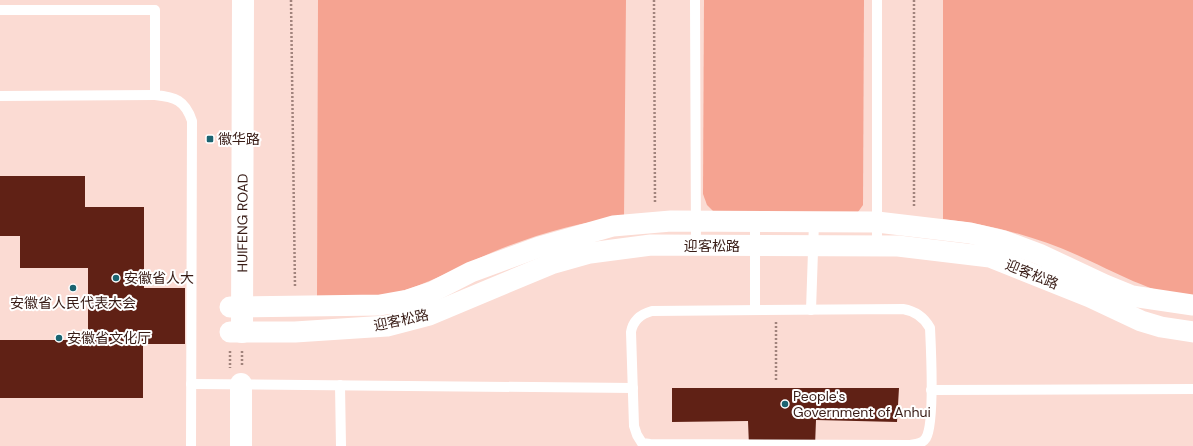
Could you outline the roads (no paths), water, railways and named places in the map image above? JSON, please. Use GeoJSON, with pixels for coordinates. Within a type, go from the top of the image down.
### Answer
{"type":"FeatureCollection","features":[{"type":"Feature","properties":{"kind":"street","name":"HUIFENG ROAD"},"geometry":{"type":"LineString","coordinates":[[230,0],[236,332]]}},
{"type":"Feature","properties":{"kind":"street","name":"HUIFENG ROAD"},"geometry":{"type":"LineString","coordinates":[[236,307],[243,0]]}},
{"type":"Feature","properties":{"kind":"street","name":"迎客松路"},"geometry":{"type":"LineString","coordinates":[[236,307],[380,305],[408,300],[432,292],[471,272],[539,247],[613,226],[671,221],[877,222],[970,233],[1004,241],[1039,254],[1104,285],[1132,296],[1193,305]]}},
{"type":"Feature","properties":{"kind":"street","name":"迎客松路"},"geometry":{"type":"LineString","coordinates":[[236,332],[295,332],[387,326],[429,315],[551,264],[590,253],[651,246],[898,246],[990,257],[1090,297],[1141,321],[1168,328],[1193,332]]}},
{"type":"Feature","properties":{"kind":"street"},"geometry":{"type":"LineString","coordinates":[[230,446],[236,384]]}},
{"type":"Feature","properties":{"kind":"street"},"geometry":{"type":"LineString","coordinates":[[236,384],[241,446]]}},
{"type":"Feature","properties":{"kind":"lane"},"geometry":{"type":"LineString","coordinates":[[695,0],[696,246]]}},
{"type":"Feature","properties":{"kind":"lane"},"geometry":{"type":"LineString","coordinates":[[877,0],[877,246]]}},
{"type":"Feature","properties":{"kind":"lane"},"geometry":{"type":"LineString","coordinates":[[0,10],[155,10],[154,95]]}},
{"type":"Feature","properties":{"kind":"lane"},"geometry":{"type":"LineString","coordinates":[[0,96],[168,96],[184,104],[189,112],[192,121],[191,446]]}},
{"type":"Feature","properties":{"kind":"lane"},"geometry":{"type":"LineString","coordinates":[[755,221],[755,310]]}},
{"type":"Feature","properties":{"kind":"lane"},"geometry":{"type":"LineString","coordinates":[[811,310],[814,222]]}},
{"type":"Feature","properties":{"kind":"lane"},"geometry":{"type":"LineString","coordinates":[[903,309],[910,310],[918,314],[926,322],[930,328],[931,390],[930,428],[925,439],[919,444],[910,446],[658,444],[642,443],[636,435],[634,426],[632,328],[634,322],[642,315],[652,311],[811,310],[903,309]]}},
{"type":"Feature","properties":{"kind":"lane"},"geometry":{"type":"LineString","coordinates":[[191,384],[633,388]]}},
{"type":"Feature","properties":{"kind":"lane"},"geometry":{"type":"LineString","coordinates":[[340,385],[341,446]]}},
{"type":"Feature","properties":{"kind":"lane"},"geometry":{"type":"LineString","coordinates":[[931,390],[1193,389]]}},
{"type":"Feature","properties":{"kind":"place","name":"徽华路"},"geometry":{"type":"Point","coordinates":[210,139]}},
{"type":"Feature","properties":{"kind":"place","name":"安徽省人大"},"geometry":{"type":"Point","coordinates":[116,278]}},
{"type":"Feature","properties":{"kind":"place","name":"安徽省人民代表大会"},"geometry":{"type":"Point","coordinates":[73,288]}},
{"type":"Feature","properties":{"kind":"place","name":"安徽省文化厅"},"geometry":{"type":"Point","coordinates":[59,338]}},
{"type":"Feature","properties":{"kind":"place","name":"People's Government of Anhui"},"geometry":{"type":"Point","coordinates":[785,404]}}]}
